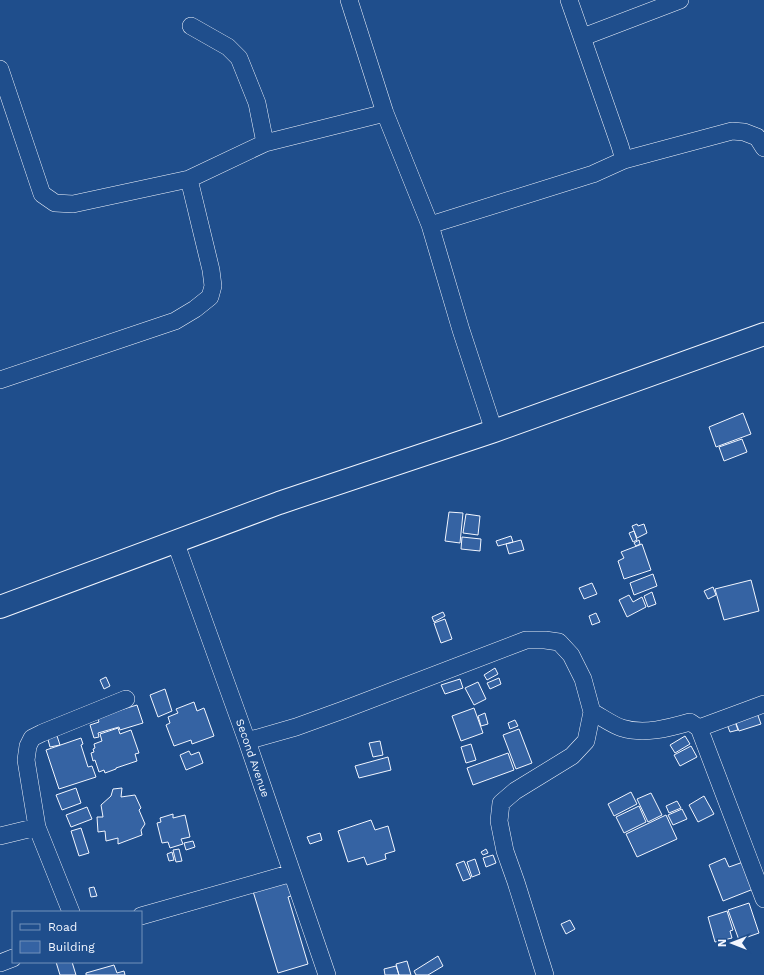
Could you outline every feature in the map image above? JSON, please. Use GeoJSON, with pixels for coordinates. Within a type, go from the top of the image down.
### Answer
{"type":"FeatureCollection","features":[{"type":"Feature","properties":{"kind":"street"},"geometry":{"type":"LineString","coordinates":[[350,0],[384,113],[430,225],[461,330],[494,431]]}},
{"type":"Feature","properties":{"kind":"street"},"geometry":{"type":"LineString","coordinates":[[569,0],[583,37],[624,160]]}},
{"type":"Feature","properties":{"kind":"street"},"geometry":{"type":"LineString","coordinates":[[583,37],[680,0]]}},
{"type":"Feature","properties":{"kind":"street"},"geometry":{"type":"LineString","coordinates":[[191,26],[228,47],[239,58],[257,103],[265,143]]}},
{"type":"Feature","properties":{"kind":"street"},"geometry":{"type":"LineString","coordinates":[[0,69],[42,194],[55,203],[73,204],[189,179],[265,143],[384,113]]}},
{"type":"Feature","properties":{"kind":"street"},"geometry":{"type":"LineString","coordinates":[[430,225],[593,174],[624,160],[732,131],[744,132],[757,137],[764,148]]}},
{"type":"Feature","properties":{"kind":"street"},"geometry":{"type":"LineString","coordinates":[[0,380],[176,321],[210,297],[213,286],[211,270],[189,179]]}},
{"type":"Feature","properties":{"kind":"street"},"geometry":{"type":"LineString","coordinates":[[0,606],[279,503],[494,431],[764,334]]}},
{"type":"Feature","properties":{"kind":"street","name":"Second Avenue"},"geometry":{"type":"LineString","coordinates":[[176,541],[247,741],[327,975]]}},
{"type":"Feature","properties":{"kind":"street"},"geometry":{"type":"LineString","coordinates":[[247,741],[296,727],[343,710],[526,640],[559,642],[571,655],[583,679],[592,712],[586,741],[572,756],[514,792],[501,803],[499,821],[504,851],[516,882],[545,975]]}},
{"type":"Feature","properties":{"kind":"street"},"geometry":{"type":"LineString","coordinates":[[71,911],[37,827],[26,760],[28,746],[32,738],[42,733],[126,699]]}},
{"type":"Feature","properties":{"kind":"street"},"geometry":{"type":"LineString","coordinates":[[699,728],[764,704]]}},
{"type":"Feature","properties":{"kind":"street"},"geometry":{"type":"LineString","coordinates":[[592,712],[621,728],[640,731],[660,730],[690,722],[699,728],[764,898]]}},
{"type":"Feature","properties":{"kind":"street"},"geometry":{"type":"LineString","coordinates":[[0,836],[37,827]]}},
{"type":"Feature","properties":{"kind":"street"},"geometry":{"type":"LineString","coordinates":[[142,916],[292,873]]}},
{"type":"Feature","properties":{"kind":"street"},"geometry":{"type":"LineString","coordinates":[[0,963],[12,958]]}},
{"type":"Feature","properties":{"kind":"building"},"geometry":{"type":"Polygon","coordinates":[[[743,413],[751,434],[716,447],[709,427],[743,413]]]}},
{"type":"Feature","properties":{"kind":"building"},"geometry":{"type":"Polygon","coordinates":[[[742,439],[747,452],[724,461],[719,447],[742,439]]]}},
{"type":"Feature","properties":{"kind":"building"},"geometry":{"type":"Polygon","coordinates":[[[449,512],[463,513],[460,543],[445,541],[449,512]]]}},
{"type":"Feature","properties":{"kind":"building"},"geometry":{"type":"Polygon","coordinates":[[[466,514],[480,516],[478,535],[463,533],[466,514]]]}},
{"type":"Feature","properties":{"kind":"building"},"geometry":{"type":"Polygon","coordinates":[[[637,524],[638,526],[644,524],[647,533],[637,538],[632,526],[637,524]]]}},
{"type":"Feature","properties":{"kind":"building"},"geometry":{"type":"Polygon","coordinates":[[[634,531],[637,540],[633,542],[629,533],[634,531]]]}},
{"type":"Feature","properties":{"kind":"building"},"geometry":{"type":"Polygon","coordinates":[[[511,536],[513,542],[498,546],[496,541],[511,536]]]}},
{"type":"Feature","properties":{"kind":"building"},"geometry":{"type":"Polygon","coordinates":[[[462,537],[481,539],[480,551],[461,549],[462,537]]]}},
{"type":"Feature","properties":{"kind":"building"},"geometry":{"type":"Polygon","coordinates":[[[521,540],[524,550],[509,554],[506,544],[521,540]]]}},
{"type":"Feature","properties":{"kind":"building"},"geometry":{"type":"Polygon","coordinates":[[[639,540],[640,544],[636,546],[634,543],[639,540]]]}},
{"type":"Feature","properties":{"kind":"building"},"geometry":{"type":"Polygon","coordinates":[[[642,544],[651,570],[624,579],[618,561],[624,558],[621,552],[642,544]]]}},
{"type":"Feature","properties":{"kind":"building"},"geometry":{"type":"Polygon","coordinates":[[[653,574],[657,586],[634,595],[630,583],[653,574]]]}},
{"type":"Feature","properties":{"kind":"building"},"geometry":{"type":"Polygon","coordinates":[[[751,580],[759,611],[724,620],[715,589],[751,580]]]}},
{"type":"Feature","properties":{"kind":"building"},"geometry":{"type":"Polygon","coordinates":[[[592,583],[597,594],[584,599],[579,588],[592,583]]]}},
{"type":"Feature","properties":{"kind":"building"},"geometry":{"type":"Polygon","coordinates":[[[713,587],[716,595],[708,599],[704,591],[713,587]]]}},
{"type":"Feature","properties":{"kind":"building"},"geometry":{"type":"Polygon","coordinates":[[[652,592],[656,604],[648,607],[644,596],[652,592]]]}},
{"type":"Feature","properties":{"kind":"building"},"geometry":{"type":"Polygon","coordinates":[[[629,595],[633,602],[642,597],[646,607],[627,617],[619,600],[629,595]]]}},
{"type":"Feature","properties":{"kind":"building"},"geometry":{"type":"Polygon","coordinates":[[[443,612],[445,616],[434,622],[432,617],[443,612]]]}},
{"type":"Feature","properties":{"kind":"building"},"geometry":{"type":"Polygon","coordinates":[[[596,613],[600,622],[592,625],[589,616],[596,613]]]}},
{"type":"Feature","properties":{"kind":"building"},"geometry":{"type":"Polygon","coordinates":[[[445,619],[452,639],[441,643],[434,623],[445,619]]]}},
{"type":"Feature","properties":{"kind":"building"},"geometry":{"type":"Polygon","coordinates":[[[495,668],[498,674],[487,680],[484,675],[495,668]]]}},
{"type":"Feature","properties":{"kind":"building"},"geometry":{"type":"Polygon","coordinates":[[[106,677],[110,686],[104,689],[100,680],[106,677]]]}},
{"type":"Feature","properties":{"kind":"building"},"geometry":{"type":"Polygon","coordinates":[[[499,678],[501,684],[490,689],[487,683],[499,678]]]}},
{"type":"Feature","properties":{"kind":"building"},"geometry":{"type":"Polygon","coordinates":[[[460,679],[463,688],[445,694],[441,685],[460,679]]]}},
{"type":"Feature","properties":{"kind":"building"},"geometry":{"type":"Polygon","coordinates":[[[478,682],[486,699],[474,705],[465,688],[478,682]]]}},
{"type":"Feature","properties":{"kind":"building"},"geometry":{"type":"Polygon","coordinates":[[[165,689],[172,711],[158,717],[150,695],[165,689]]]}},
{"type":"Feature","properties":{"kind":"building"},"geometry":{"type":"Polygon","coordinates":[[[194,702],[197,711],[204,708],[214,736],[192,744],[191,740],[174,746],[166,725],[170,723],[168,717],[178,713],[176,709],[194,702]]]}},
{"type":"Feature","properties":{"kind":"building"},"geometry":{"type":"Polygon","coordinates":[[[137,705],[143,723],[120,730],[119,727],[98,733],[99,737],[94,738],[90,725],[99,722],[97,717],[137,705]]]}},
{"type":"Feature","properties":{"kind":"building"},"geometry":{"type":"Polygon","coordinates":[[[474,708],[483,733],[461,741],[452,716],[474,708]]]}},
{"type":"Feature","properties":{"kind":"building"},"geometry":{"type":"Polygon","coordinates":[[[756,710],[761,724],[739,731],[734,718],[756,710]]]}},
{"type":"Feature","properties":{"kind":"building"},"geometry":{"type":"Polygon","coordinates":[[[485,713],[488,724],[481,726],[478,716],[485,713]]]}},
{"type":"Feature","properties":{"kind":"building"},"geometry":{"type":"Polygon","coordinates":[[[734,719],[738,730],[730,732],[726,722],[734,719]]]}},
{"type":"Feature","properties":{"kind":"building"},"geometry":{"type":"Polygon","coordinates":[[[515,720],[518,726],[510,729],[508,723],[515,720]]]}},
{"type":"Feature","properties":{"kind":"building"},"geometry":{"type":"Polygon","coordinates":[[[118,728],[120,734],[131,730],[139,753],[135,754],[137,761],[105,773],[104,770],[99,772],[95,760],[93,761],[91,753],[94,752],[94,744],[102,741],[100,734],[118,728]]]}},
{"type":"Feature","properties":{"kind":"building"},"geometry":{"type":"Polygon","coordinates":[[[519,729],[532,763],[516,769],[503,735],[519,729]]]}},
{"type":"Feature","properties":{"kind":"building"},"geometry":{"type":"Polygon","coordinates":[[[55,730],[60,745],[50,747],[46,732],[55,730]]]}},
{"type":"Feature","properties":{"kind":"building"},"geometry":{"type":"Polygon","coordinates":[[[685,736],[690,744],[675,753],[670,745],[685,736]]]}},
{"type":"Feature","properties":{"kind":"building"},"geometry":{"type":"Polygon","coordinates":[[[81,738],[83,744],[81,745],[88,767],[92,766],[96,777],[59,789],[46,750],[81,738]]]}},
{"type":"Feature","properties":{"kind":"building"},"geometry":{"type":"Polygon","coordinates":[[[380,741],[383,755],[373,757],[369,743],[380,741]]]}},
{"type":"Feature","properties":{"kind":"building"},"geometry":{"type":"Polygon","coordinates":[[[471,744],[476,760],[466,763],[461,747],[471,744]]]}},
{"type":"Feature","properties":{"kind":"building"},"geometry":{"type":"Polygon","coordinates":[[[691,746],[697,757],[680,766],[674,755],[691,746]]]}},
{"type":"Feature","properties":{"kind":"building"},"geometry":{"type":"Polygon","coordinates":[[[189,751],[191,755],[199,752],[203,763],[186,770],[180,755],[189,751]]]}},
{"type":"Feature","properties":{"kind":"building"},"geometry":{"type":"Polygon","coordinates":[[[508,753],[514,770],[473,785],[467,768],[508,753]]]}},
{"type":"Feature","properties":{"kind":"building"},"geometry":{"type":"Polygon","coordinates":[[[388,757],[391,770],[359,778],[355,766],[388,757]]]}},
{"type":"Feature","properties":{"kind":"building"},"geometry":{"type":"Polygon","coordinates":[[[76,788],[81,803],[62,810],[56,795],[76,788]]]}},
{"type":"Feature","properties":{"kind":"building"},"geometry":{"type":"Polygon","coordinates":[[[122,788],[121,797],[135,795],[141,808],[139,810],[145,824],[141,830],[142,835],[118,844],[118,838],[106,841],[105,831],[98,832],[97,817],[103,817],[101,805],[111,796],[113,789],[122,788]]]}},
{"type":"Feature","properties":{"kind":"building"},"geometry":{"type":"Polygon","coordinates":[[[631,792],[637,804],[614,816],[608,804],[631,792]]]}},
{"type":"Feature","properties":{"kind":"building"},"geometry":{"type":"Polygon","coordinates":[[[651,793],[662,815],[648,822],[637,799],[651,793]]]}},
{"type":"Feature","properties":{"kind":"building"},"geometry":{"type":"Polygon","coordinates":[[[704,796],[714,814],[698,822],[689,805],[704,796]]]}},
{"type":"Feature","properties":{"kind":"building"},"geometry":{"type":"Polygon","coordinates":[[[677,801],[681,808],[669,813],[666,806],[677,801]]]}},
{"type":"Feature","properties":{"kind":"building"},"geometry":{"type":"Polygon","coordinates":[[[639,806],[646,822],[624,833],[616,817],[639,806]]]}},
{"type":"Feature","properties":{"kind":"building"},"geometry":{"type":"Polygon","coordinates":[[[87,807],[92,819],[71,827],[66,815],[87,807]]]}},
{"type":"Feature","properties":{"kind":"building"},"geometry":{"type":"Polygon","coordinates":[[[682,809],[687,819],[673,825],[668,815],[682,809]]]}},
{"type":"Feature","properties":{"kind":"building"},"geometry":{"type":"Polygon","coordinates":[[[173,814],[173,818],[185,815],[190,837],[181,839],[183,844],[170,848],[168,842],[162,843],[157,823],[161,822],[160,818],[173,814]]]}},
{"type":"Feature","properties":{"kind":"building"},"geometry":{"type":"Polygon","coordinates":[[[666,815],[677,839],[637,857],[626,834],[666,815]]]}},
{"type":"Feature","properties":{"kind":"building"},"geometry":{"type":"Polygon","coordinates":[[[371,820],[375,830],[388,826],[395,851],[385,854],[386,859],[367,865],[364,857],[348,862],[338,831],[371,820]]]}},
{"type":"Feature","properties":{"kind":"building"},"geometry":{"type":"Polygon","coordinates":[[[81,828],[89,853],[79,856],[71,831],[81,828]]]}},
{"type":"Feature","properties":{"kind":"building"},"geometry":{"type":"Polygon","coordinates":[[[320,833],[322,840],[310,844],[307,837],[320,833]]]}},
{"type":"Feature","properties":{"kind":"building"},"geometry":{"type":"Polygon","coordinates":[[[193,841],[195,847],[186,850],[184,843],[193,841]]]}},
{"type":"Feature","properties":{"kind":"building"},"geometry":{"type":"Polygon","coordinates":[[[179,849],[182,861],[176,862],[173,850],[179,849]]]}},
{"type":"Feature","properties":{"kind":"building"},"geometry":{"type":"Polygon","coordinates":[[[486,849],[488,853],[483,855],[481,852],[486,849]]]}},
{"type":"Feature","properties":{"kind":"building"},"geometry":{"type":"Polygon","coordinates":[[[172,852],[174,860],[169,861],[167,854],[172,852]]]}},
{"type":"Feature","properties":{"kind":"building"},"geometry":{"type":"Polygon","coordinates":[[[493,855],[496,863],[486,867],[483,858],[493,855]]]}},
{"type":"Feature","properties":{"kind":"building"},"geometry":{"type":"Polygon","coordinates":[[[725,858],[729,867],[746,861],[756,888],[723,901],[709,865],[725,858]]]}},
{"type":"Feature","properties":{"kind":"building"},"geometry":{"type":"Polygon","coordinates":[[[475,859],[480,874],[472,877],[467,862],[475,859]]]}},
{"type":"Feature","properties":{"kind":"building"},"geometry":{"type":"Polygon","coordinates":[[[464,861],[471,878],[463,881],[456,864],[464,861]]]}},
{"type":"Feature","properties":{"kind":"building"},"geometry":{"type":"Polygon","coordinates":[[[289,881],[294,895],[288,897],[308,964],[278,973],[252,888],[289,881]]]}},
{"type":"Feature","properties":{"kind":"building"},"geometry":{"type":"Polygon","coordinates":[[[94,887],[97,896],[91,897],[89,888],[94,887]]]}},
{"type":"Feature","properties":{"kind":"building"},"geometry":{"type":"Polygon","coordinates":[[[749,903],[759,933],[739,940],[728,910],[749,903]]]}},
{"type":"Feature","properties":{"kind":"building"},"geometry":{"type":"Polygon","coordinates":[[[727,911],[733,930],[730,931],[732,938],[715,942],[708,917],[727,911]]]}},
{"type":"Feature","properties":{"kind":"building"},"geometry":{"type":"Polygon","coordinates":[[[570,920],[575,929],[566,934],[561,924],[570,920]]]}},
{"type":"Feature","properties":{"kind":"building"},"geometry":{"type":"Polygon","coordinates":[[[438,956],[443,966],[428,975],[416,975],[414,971],[438,956]]]}},
{"type":"Feature","properties":{"kind":"building"},"geometry":{"type":"Polygon","coordinates":[[[407,961],[411,975],[399,975],[396,964],[407,961]]]}},
{"type":"Feature","properties":{"kind":"building"},"geometry":{"type":"Polygon","coordinates":[[[56,963],[72,963],[76,975],[60,975],[56,963]]]}},
{"type":"Feature","properties":{"kind":"building"},"geometry":{"type":"Polygon","coordinates":[[[114,965],[117,973],[124,971],[125,975],[86,975],[86,973],[114,965]]]}},
{"type":"Feature","properties":{"kind":"building"},"geometry":{"type":"Polygon","coordinates":[[[396,966],[399,975],[385,975],[384,969],[396,966]]]}}]}
